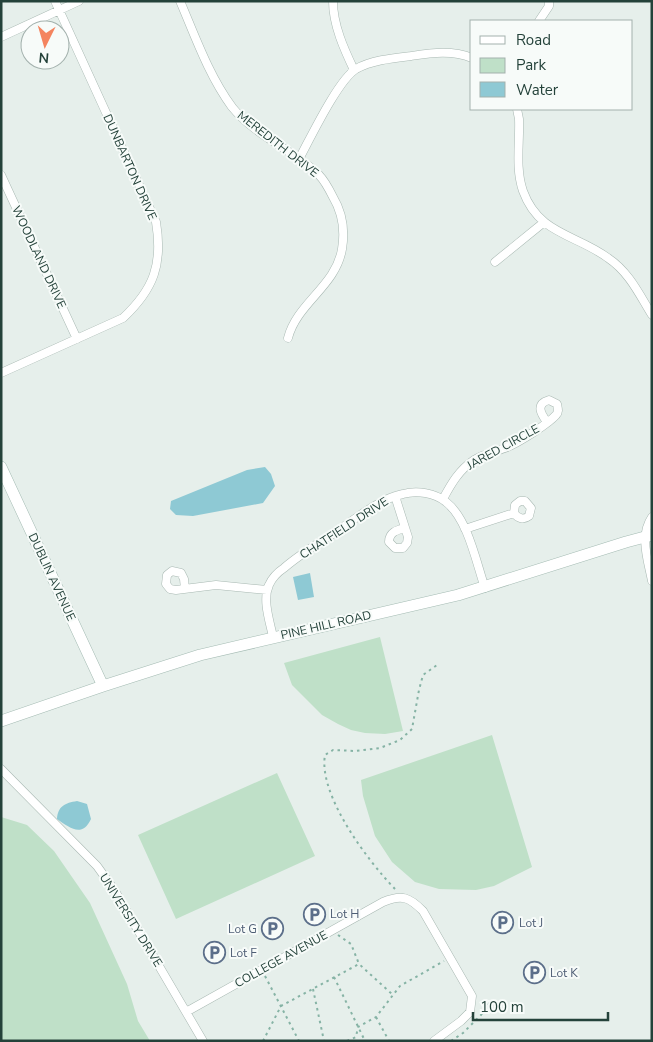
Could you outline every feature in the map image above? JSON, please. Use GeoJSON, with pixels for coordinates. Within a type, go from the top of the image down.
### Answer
{"type":"FeatureCollection","features":[{"type":"Feature","properties":{"kind":"street","name":"DUNBARTON DRIVE"},"geometry":{"type":"LineString","coordinates":[[1,373],[123,318],[138,304],[150,284],[158,262],[159,242],[156,222],[55,1]]}},
{"type":"Feature","properties":{"kind":"street"},"geometry":{"type":"LineString","coordinates":[[1,37],[80,1]]}},
{"type":"Feature","properties":{"kind":"street","name":"MEREDITH DRIVE"},"geometry":{"type":"LineString","coordinates":[[180,1],[220,88],[234,109],[255,129],[319,174],[339,208],[342,221],[342,248],[334,274],[295,320],[288,338]]}},
{"type":"Feature","properties":{"kind":"street"},"geometry":{"type":"LineString","coordinates":[[333,1],[335,21],[354,70]]}},
{"type":"Feature","properties":{"kind":"street"},"geometry":{"type":"LineString","coordinates":[[540,20],[549,1]]}},
{"type":"Feature","properties":{"kind":"street"},"geometry":{"type":"LineString","coordinates":[[299,159],[324,111],[354,70],[380,61],[428,53],[457,53],[470,57]]}},
{"type":"Feature","properties":{"kind":"street"},"geometry":{"type":"LineString","coordinates":[[517,110],[520,180],[523,192],[529,203],[543,223],[594,249],[618,265],[627,275],[652,316]]}},
{"type":"Feature","properties":{"kind":"street","name":"WOODLAND DRIVE"},"geometry":{"type":"LineString","coordinates":[[1,175],[76,340]]}},
{"type":"Feature","properties":{"kind":"street"},"geometry":{"type":"LineString","coordinates":[[495,262],[543,223]]}},
{"type":"Feature","properties":{"kind":"street","name":"JARED CIRCLE"},"geometry":{"type":"LineString","coordinates":[[443,499],[453,481],[466,466],[475,460],[512,445],[548,422]]}},
{"type":"Feature","properties":{"kind":"street","name":"DUBLIN AVENUE"},"geometry":{"type":"LineString","coordinates":[[1,467],[103,686]]}},
{"type":"Feature","properties":{"kind":"street","name":"CHATFIELD DRIVE"},"geometry":{"type":"LineString","coordinates":[[267,590],[276,575],[291,562],[377,505],[395,496],[407,493],[431,494],[443,499]]}},
{"type":"Feature","properties":{"kind":"street"},"geometry":{"type":"LineString","coordinates":[[395,496],[405,528]]}},
{"type":"Feature","properties":{"kind":"street"},"geometry":{"type":"LineString","coordinates":[[443,499],[457,513],[465,529],[485,588]]}},
{"type":"Feature","properties":{"kind":"street"},"geometry":{"type":"LineString","coordinates":[[465,529],[514,514]]}},
{"type":"Feature","properties":{"kind":"street"},"geometry":{"type":"LineString","coordinates":[[652,517],[647,526],[652,581]]}},
{"type":"Feature","properties":{"kind":"street","name":"PINE HILL ROAD"},"geometry":{"type":"LineString","coordinates":[[1,721],[200,655],[485,588],[648,536]]}},
{"type":"Feature","properties":{"kind":"street"},"geometry":{"type":"LineString","coordinates":[[185,589],[216,586],[267,590],[267,603],[273,637]]}},
{"type":"Feature","properties":{"kind":"street","name":"UNIVERSITY DRIVE"},"geometry":{"type":"LineString","coordinates":[[1,769],[97,866],[115,892],[202,1041]]}},
{"type":"Feature","properties":{"kind":"street","name":"COLLEGE AVENUE"},"geometry":{"type":"LineString","coordinates":[[186,1012],[383,902],[393,898],[404,898]]}},
{"type":"Feature","properties":{"kind":"street"},"geometry":{"type":"LineString","coordinates":[[404,898],[412,900],[423,911],[472,996],[470,1012],[434,1041]]}},
{"type":"Feature","properties":{"kind":"path"},"geometry":{"type":"LineString","coordinates":[[404,898],[364,854],[354,839],[342,818],[329,787],[323,764],[325,755],[333,750],[355,751],[380,748],[400,740],[412,728],[418,690],[423,675],[437,665]]}},
{"type":"Feature","properties":{"kind":"path"},"geometry":{"type":"LineString","coordinates":[[334,930],[340,938],[351,944],[359,964],[393,995]]}},
{"type":"Feature","properties":{"kind":"path"},"geometry":{"type":"LineString","coordinates":[[358,1027],[376,1018],[400,986],[450,958]]}},
{"type":"Feature","properties":{"kind":"path"},"geometry":{"type":"LineString","coordinates":[[264,1040],[281,1006],[359,964]]}},
{"type":"Feature","properties":{"kind":"path"},"geometry":{"type":"LineString","coordinates":[[262,969],[299,1041]]}},
{"type":"Feature","properties":{"kind":"path"},"geometry":{"type":"LineString","coordinates":[[334,977],[365,1041]]}},
{"type":"Feature","properties":{"kind":"path"},"geometry":{"type":"LineString","coordinates":[[313,988],[324,1041]]}},
{"type":"Feature","properties":{"kind":"path"},"geometry":{"type":"LineString","coordinates":[[376,1018],[389,1041]]}},
{"type":"Feature","properties":{"kind":"path"},"geometry":{"type":"LineString","coordinates":[[347,1041],[356,1037],[358,1027]]}},
{"type":"Feature","properties":{"kind":"green space"},"geometry":{"type":"Polygon","coordinates":[[[380,637],[403,731],[385,734],[351,730],[322,715],[292,685],[284,663],[380,637]]]}},
{"type":"Feature","properties":{"kind":"green space"},"geometry":{"type":"Polygon","coordinates":[[[492,735],[532,867],[494,886],[476,890],[439,889],[415,882],[392,862],[375,836],[363,796],[361,780],[492,735]]]}},
{"type":"Feature","properties":{"kind":"green space"},"geometry":{"type":"Polygon","coordinates":[[[277,773],[315,856],[176,919],[138,835],[277,773]]]}},
{"type":"Feature","properties":{"kind":"green space"},"geometry":{"type":"Polygon","coordinates":[[[1,817],[27,825],[54,851],[90,903],[127,984],[138,1021],[150,1041],[1,1041],[1,817]]]}},
{"type":"Feature","properties":{"kind":"water"},"geometry":{"type":"Polygon","coordinates":[[[265,467],[271,474],[275,486],[263,503],[193,516],[176,515],[170,509],[171,501],[247,470],[265,467]]]}},
{"type":"Feature","properties":{"kind":"water"},"geometry":{"type":"Polygon","coordinates":[[[310,573],[314,597],[298,600],[293,577],[310,573]]]}},
{"type":"Feature","properties":{"kind":"water"},"geometry":{"type":"Polygon","coordinates":[[[77,801],[87,804],[91,819],[80,830],[71,828],[57,819],[59,811],[63,806],[77,801]]]}},
{"type":"Feature","properties":{"kind":"place","name":"Lot H"},"geometry":{"type":"Point","coordinates":[314,914]}},
{"type":"Feature","properties":{"kind":"place","name":"Lot J"},"geometry":{"type":"Point","coordinates":[503,923]}},
{"type":"Feature","properties":{"kind":"place","name":"Lot G"},"geometry":{"type":"Point","coordinates":[273,929]}},
{"type":"Feature","properties":{"kind":"place","name":"Lot F"},"geometry":{"type":"Point","coordinates":[214,953]}},
{"type":"Feature","properties":{"kind":"place","name":"Lot K"},"geometry":{"type":"Point","coordinates":[534,973]}}]}
